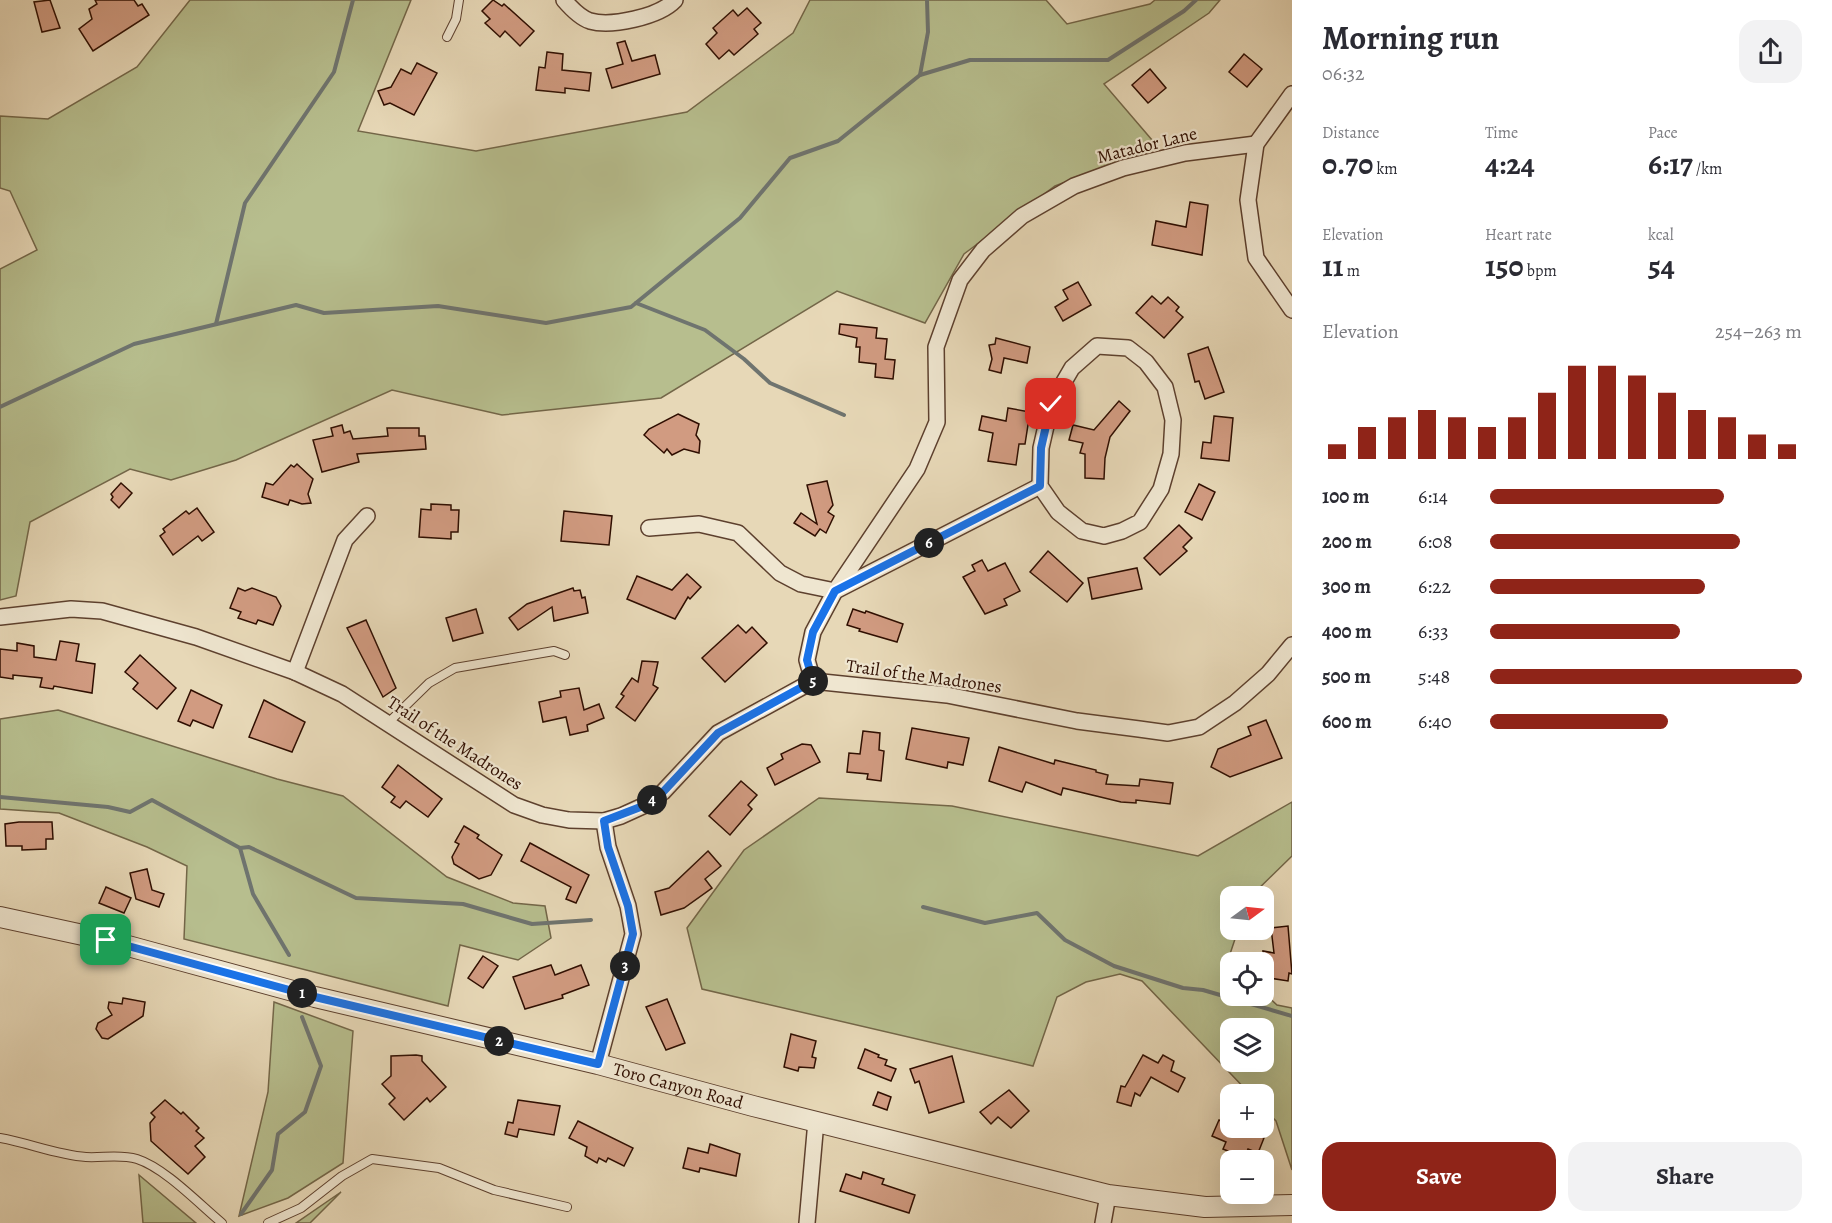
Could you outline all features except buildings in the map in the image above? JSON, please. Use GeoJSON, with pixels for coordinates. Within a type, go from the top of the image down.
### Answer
{"type":"FeatureCollection","features":[{"type":"Feature","properties":{"kind":"street"},"geometry":{"type":"LineString","coordinates":[[564,0],[589,21],[621,22],[646,16],[675,0]]}},
{"type":"Feature","properties":{"kind":"street"},"geometry":{"type":"LineString","coordinates":[[1292,94],[1256,144],[1248,200],[1256,258],[1292,310]]}},
{"type":"Feature","properties":{"kind":"street","name":"Matador Lane"},"geometry":{"type":"LineString","coordinates":[[813,681],[807,660],[813,632],[835,591],[917,469],[937,422],[936,347],[960,280],[983,250],[1022,216],[1074,186],[1123,168],[1175,155],[1256,144]]}},
{"type":"Feature","properties":{"kind":"street"},"geometry":{"type":"LineString","coordinates":[[1097,346],[1128,348],[1146,362],[1165,387],[1173,420],[1171,454],[1161,489],[1140,522],[1122,531],[1104,536],[1082,531],[1058,512],[1040,486],[1041,448],[1051,404],[1072,368],[1097,346]]}},
{"type":"Feature","properties":{"kind":"street"},"geometry":{"type":"LineString","coordinates":[[649,528],[699,524],[738,533],[780,573],[801,584],[835,591],[1040,486]]}},
{"type":"Feature","properties":{"kind":"street"},"geometry":{"type":"LineString","coordinates":[[295,672],[345,540],[368,516]]}},
{"type":"Feature","properties":{"kind":"street","name":"Trail of the Madrones"},"geometry":{"type":"LineString","coordinates":[[0,617],[62,609],[102,611],[196,636],[295,672],[342,694],[487,790],[514,805],[542,815],[568,820],[604,821],[643,806],[663,792],[718,733],[813,681],[947,695],[1077,721],[1168,733],[1199,727],[1235,703],[1268,674],[1292,645]]}},
{"type":"Feature","properties":{"kind":"street"},"geometry":{"type":"LineString","coordinates":[[598,1064],[633,934],[628,906],[608,847],[604,821]]}},
{"type":"Feature","properties":{"kind":"street","name":"Toro Canyon Road"},"geometry":{"type":"LineString","coordinates":[[0,917],[106,940],[315,997],[598,1064],[1108,1195],[1205,1207],[1292,1205]]}},
{"type":"Feature","properties":{"kind":"street"},"geometry":{"type":"LineString","coordinates":[[807,1223],[816,1121]]}},
{"type":"Feature","properties":{"kind":"street"},"geometry":{"type":"LineString","coordinates":[[1103,1223],[1108,1195]]}},
{"type":"Feature","properties":{"kind":"lane"},"geometry":{"type":"LineString","coordinates":[[447,37],[456,19],[459,0]]}},
{"type":"Feature","properties":{"kind":"lane"},"geometry":{"type":"LineString","coordinates":[[388,723],[429,683],[455,668],[554,651],[566,656]]}},
{"type":"Feature","properties":{"kind":"lane"},"geometry":{"type":"LineString","coordinates":[[0,1138],[67,1154],[87,1157],[120,1156],[138,1160],[155,1168],[222,1223]]}},
{"type":"Feature","properties":{"kind":"lane"},"geometry":{"type":"LineString","coordinates":[[268,1223],[301,1208],[342,1176],[372,1159],[439,1168],[494,1190],[567,1207]]}},
{"type":"Feature","properties":{"kind":"green space"},"geometry":{"type":"Polygon","coordinates":[[[190,0],[411,0],[358,131],[476,151],[687,112],[793,33],[810,0],[1046,0],[1067,24],[1150,4],[1155,0],[1220,0],[1209,13],[1104,84],[1158,147],[1055,186],[964,254],[925,323],[837,291],[661,398],[502,415],[392,390],[236,460],[171,480],[130,469],[30,522],[16,596],[0,600],[0,269],[37,250],[10,191],[0,188],[0,116],[48,119],[137,67],[190,0]]]}},
{"type":"Feature","properties":{"kind":"green space"},"geometry":{"type":"Polygon","coordinates":[[[58,710],[277,779],[343,796],[447,877],[513,903],[545,906],[551,938],[518,960],[460,945],[448,1006],[184,939],[187,866],[147,847],[59,813],[0,809],[0,719],[58,710]]]}},
{"type":"Feature","properties":{"kind":"green space"},"geometry":{"type":"Polygon","coordinates":[[[819,798],[952,806],[1198,856],[1292,802],[1292,856],[1261,886],[1220,886],[1220,940],[1235,940],[1231,952],[1220,952],[1220,1006],[1274,1006],[1274,1002],[1292,1008],[1292,1170],[1274,1119],[1274,1084],[1240,1084],[1229,1072],[1274,1072],[1274,1018],[1220,1018],[1220,1063],[1142,981],[1120,974],[1086,982],[1057,997],[1033,1066],[702,989],[687,928],[744,850],[819,798]]]}},
{"type":"Feature","properties":{"kind":"green space"},"geometry":{"type":"Polygon","coordinates":[[[274,1002],[353,1031],[343,1163],[288,1198],[239,1216],[268,1092],[274,1002]]]}},
{"type":"Feature","properties":{"kind":"green space"},"geometry":{"type":"Polygon","coordinates":[[[139,1175],[196,1223],[143,1223],[139,1175]]]}},
{"type":"Feature","properties":{"kind":"green space"},"geometry":{"type":"Polygon","coordinates":[[[341,1192],[310,1223],[296,1223],[341,1192]]]}},
{"type":"Feature","properties":{"kind":"waterway"},"geometry":{"type":"LineString","coordinates":[[216,324],[245,203],[334,72],[353,0]]}},
{"type":"Feature","properties":{"kind":"waterway"},"geometry":{"type":"LineString","coordinates":[[920,75],[928,32],[927,0]]}},
{"type":"Feature","properties":{"kind":"waterway"},"geometry":{"type":"LineString","coordinates":[[0,407],[134,344],[296,305],[324,313],[438,306],[546,323],[631,307],[740,218],[790,158],[838,141],[920,75],[970,60],[1108,60],[1184,11],[1196,0]]}},
{"type":"Feature","properties":{"kind":"waterway"},"geometry":{"type":"LineString","coordinates":[[636,303],[705,330],[744,359],[770,383],[844,415]]}},
{"type":"Feature","properties":{"kind":"waterway"},"geometry":{"type":"LineString","coordinates":[[0,797],[108,807],[130,812],[152,800],[240,848],[253,894],[289,955]]}},
{"type":"Feature","properties":{"kind":"waterway"},"geometry":{"type":"LineString","coordinates":[[240,848],[249,847],[356,898],[463,904],[532,924],[591,920]]}},
{"type":"Feature","properties":{"kind":"waterway"},"geometry":{"type":"LineString","coordinates":[[923,907],[985,923],[1037,913],[1065,940],[1114,966],[1183,988],[1203,990],[1292,1016]]}},
{"type":"Feature","properties":{"kind":"waterway"},"geometry":{"type":"LineString","coordinates":[[241,1214],[272,1170],[278,1134],[305,1112],[321,1066],[302,1017]]}},
{"type":"Feature","properties":{"kind":"route"},"geometry":{"type":"LineString","coordinates":[[106,940],[315,997],[598,1064],[633,934],[628,906],[608,847],[604,821],[643,806],[663,792],[718,733],[813,681],[807,660],[813,632],[835,591],[1040,486],[1041,448],[1051,404]]}}]}
